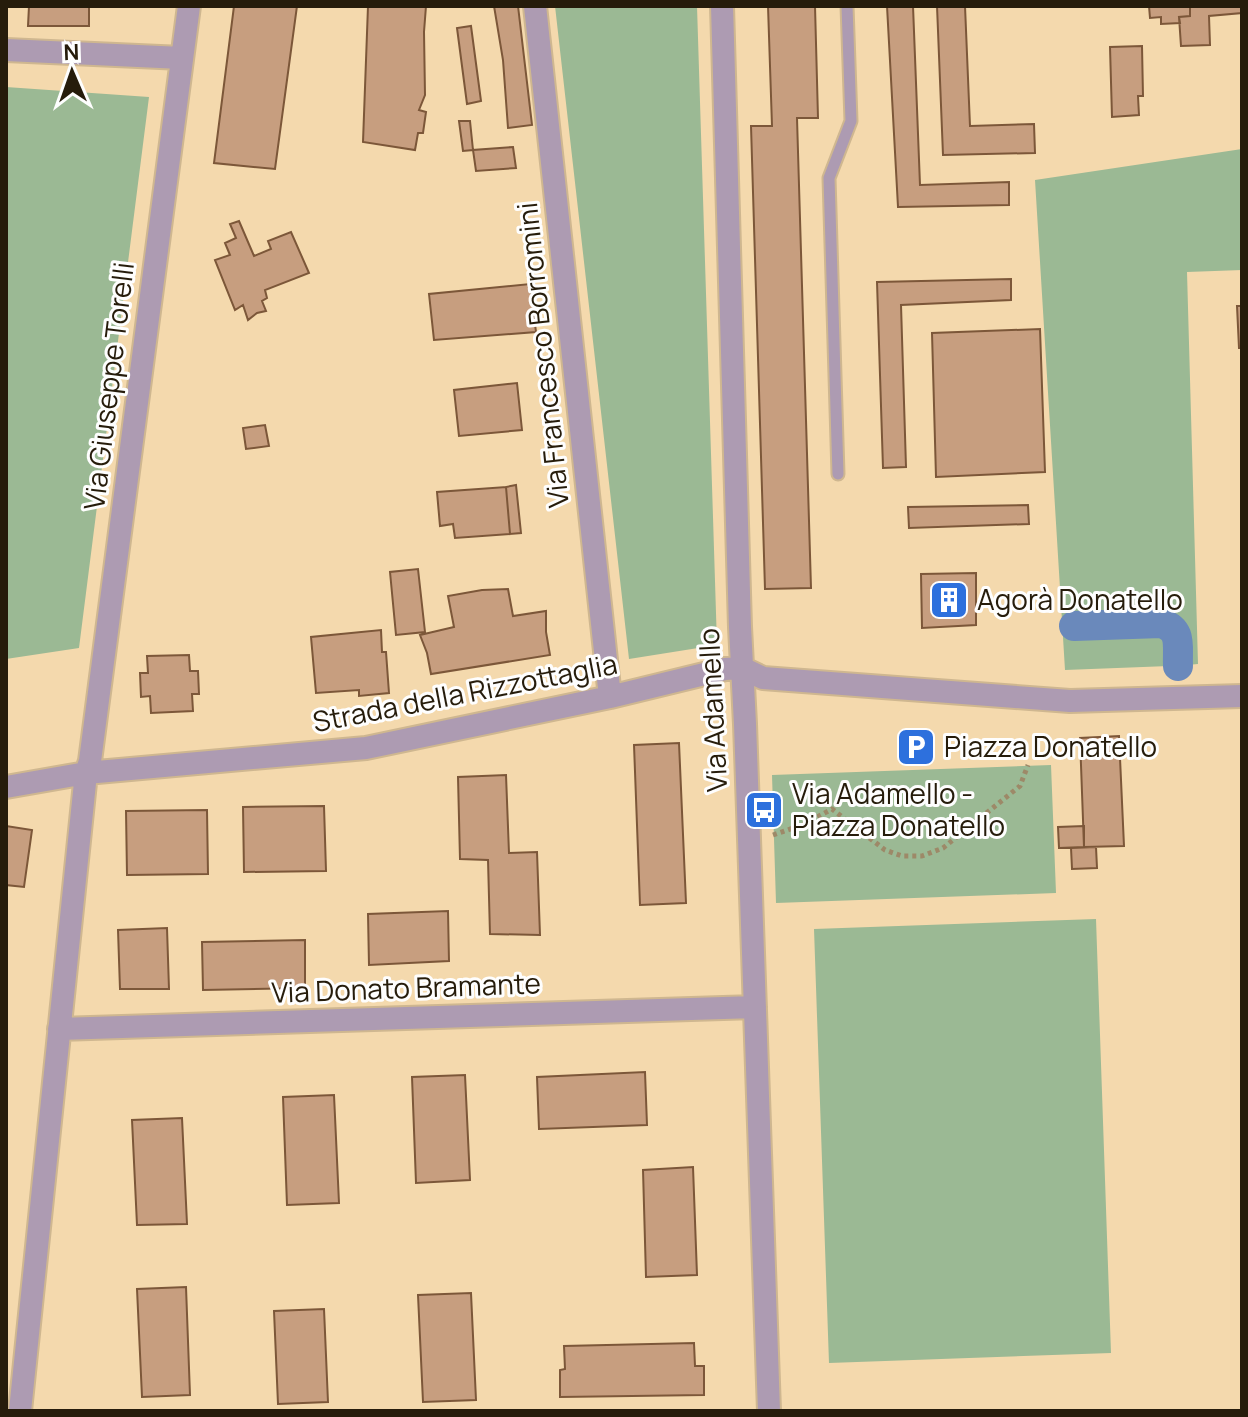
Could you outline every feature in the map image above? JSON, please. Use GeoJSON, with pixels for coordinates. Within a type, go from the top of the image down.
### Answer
{"type":"FeatureCollection","features":[{"type":"Feature","properties":{"kind":"street","name":"Via Giuseppe Torelli"},"geometry":{"type":"LineString","coordinates":[[20,1411],[86,773],[94,732],[189,6]]}},
{"type":"Feature","properties":{"kind":"street","name":"Via Francesco Borromini"},"geometry":{"type":"LineString","coordinates":[[535,6],[610,697]]}},
{"type":"Feature","properties":{"kind":"street","name":"Via Adamello"},"geometry":{"type":"LineString","coordinates":[[722,6],[769,1411]]}},
{"type":"Feature","properties":{"kind":"street"},"geometry":{"type":"LineString","coordinates":[[6,50],[182,58]]}},
{"type":"Feature","properties":{"kind":"street"},"geometry":{"type":"LineString","coordinates":[[742,668],[763,678],[1070,701],[1242,696]]}},
{"type":"Feature","properties":{"kind":"street","name":"Strada della Rizzottaglia"},"geometry":{"type":"LineString","coordinates":[[6,787],[86,773],[366,748],[610,697],[725,669],[742,668]]}},
{"type":"Feature","properties":{"kind":"street","name":"Via Donato Bramante"},"geometry":{"type":"LineString","coordinates":[[59,1029],[755,1007]]}},
{"type":"Feature","properties":{"kind":"lane"},"geometry":{"type":"LineString","coordinates":[[838,474],[829,178],[851,121],[847,6]]}},
{"type":"Feature","properties":{"kind":"path"},"geometry":{"type":"LineString","coordinates":[[772,835],[802,825],[832,809],[885,850],[902,856],[922,856],[943,848],[1020,786],[1028,765]]}},
{"type":"Feature","properties":{"kind":"green space"},"geometry":{"type":"Polygon","coordinates":[[[555,6],[697,6],[717,645],[629,659],[555,6]]]}},
{"type":"Feature","properties":{"kind":"green space"},"geometry":{"type":"Polygon","coordinates":[[[6,87],[149,97],[79,648],[6,659],[6,87]]]}},
{"type":"Feature","properties":{"kind":"green space"},"geometry":{"type":"Polygon","coordinates":[[[1242,149],[1242,270],[1187,272],[1198,664],[1187,665],[1187,630],[1179,617],[1165,612],[1102,613],[1104,636],[1162,632],[1167,640],[1169,666],[1065,670],[1035,180],[1242,149]]]}},
{"type":"Feature","properties":{"kind":"green space"},"geometry":{"type":"Polygon","coordinates":[[[1051,765],[1056,893],[776,903],[772,775],[1051,765]]]}},
{"type":"Feature","properties":{"kind":"green space"},"geometry":{"type":"Polygon","coordinates":[[[1096,919],[1111,1353],[829,1363],[814,929],[1096,919]]]}},
{"type":"Feature","properties":{"kind":"building"},"geometry":{"type":"Polygon","coordinates":[[[29,6],[89,6],[89,26],[28,26],[29,6]]]}},
{"type":"Feature","properties":{"kind":"building"},"geometry":{"type":"Polygon","coordinates":[[[234,6],[297,6],[275,169],[214,163],[234,6]]]}},
{"type":"Feature","properties":{"kind":"building"},"geometry":{"type":"Polygon","coordinates":[[[368,6],[426,6],[425,95],[419,110],[426,112],[423,133],[418,133],[415,150],[363,142],[368,6]]]}},
{"type":"Feature","properties":{"kind":"building"},"geometry":{"type":"Polygon","coordinates":[[[494,6],[518,6],[532,125],[508,128],[503,60],[494,6]]]}},
{"type":"Feature","properties":{"kind":"building"},"geometry":{"type":"Polygon","coordinates":[[[768,6],[815,6],[818,118],[797,118],[811,588],[765,589],[751,126],[772,126],[768,6]]]}},
{"type":"Feature","properties":{"kind":"building"},"geometry":{"type":"Polygon","coordinates":[[[887,6],[913,6],[920,185],[1009,182],[1009,205],[898,207],[887,6]]]}},
{"type":"Feature","properties":{"kind":"building"},"geometry":{"type":"Polygon","coordinates":[[[937,6],[965,6],[970,126],[1034,124],[1035,153],[943,155],[937,6]]]}},
{"type":"Feature","properties":{"kind":"building"},"geometry":{"type":"Polygon","coordinates":[[[1149,6],[1190,6],[1190,16],[1179,17],[1180,23],[1161,24],[1161,17],[1150,18],[1149,6]]]}},
{"type":"Feature","properties":{"kind":"building"},"geometry":{"type":"Polygon","coordinates":[[[1190,6],[1242,6],[1242,13],[1209,16],[1210,45],[1181,46],[1179,17],[1190,16],[1190,6]]]}},
{"type":"Feature","properties":{"kind":"building"},"geometry":{"type":"Polygon","coordinates":[[[471,26],[481,101],[467,104],[457,28],[471,26]]]}},
{"type":"Feature","properties":{"kind":"building"},"geometry":{"type":"Polygon","coordinates":[[[1142,46],[1143,96],[1138,96],[1139,115],[1112,117],[1110,47],[1142,46]]]}},
{"type":"Feature","properties":{"kind":"building"},"geometry":{"type":"Polygon","coordinates":[[[459,121],[470,121],[473,150],[463,151],[459,121]]]}},
{"type":"Feature","properties":{"kind":"building"},"geometry":{"type":"Polygon","coordinates":[[[513,147],[516,168],[476,171],[473,150],[513,147]]]}},
{"type":"Feature","properties":{"kind":"building"},"geometry":{"type":"Polygon","coordinates":[[[239,221],[254,256],[271,249],[268,241],[291,232],[309,273],[265,290],[267,298],[262,301],[266,311],[248,320],[243,305],[235,310],[215,260],[230,255],[225,243],[236,238],[230,224],[239,221]]]}},
{"type":"Feature","properties":{"kind":"building"},"geometry":{"type":"Polygon","coordinates":[[[1011,279],[1011,300],[901,305],[906,467],[883,468],[877,282],[1011,279]]]}},
{"type":"Feature","properties":{"kind":"building"},"geometry":{"type":"Polygon","coordinates":[[[530,284],[536,332],[434,340],[429,294],[530,284]]]}},
{"type":"Feature","properties":{"kind":"building"},"geometry":{"type":"Polygon","coordinates":[[[1237,306],[1242,306],[1242,348],[1239,348],[1237,306]]]}},
{"type":"Feature","properties":{"kind":"building"},"geometry":{"type":"Polygon","coordinates":[[[1040,329],[1045,472],[936,477],[932,333],[1040,329]]]}},
{"type":"Feature","properties":{"kind":"building"},"geometry":{"type":"Polygon","coordinates":[[[517,383],[522,430],[459,436],[454,390],[517,383]]]}},
{"type":"Feature","properties":{"kind":"building"},"geometry":{"type":"Polygon","coordinates":[[[265,425],[269,446],[246,449],[243,428],[265,425]]]}},
{"type":"Feature","properties":{"kind":"building"},"geometry":{"type":"Polygon","coordinates":[[[516,485],[521,533],[510,534],[506,487],[516,485]]]}},
{"type":"Feature","properties":{"kind":"building"},"geometry":{"type":"Polygon","coordinates":[[[506,487],[510,534],[455,538],[453,524],[440,526],[437,492],[506,487]]]}},
{"type":"Feature","properties":{"kind":"building"},"geometry":{"type":"Polygon","coordinates":[[[1028,505],[1029,524],[909,528],[908,507],[1028,505]]]}},
{"type":"Feature","properties":{"kind":"building"},"geometry":{"type":"Polygon","coordinates":[[[418,569],[425,632],[396,635],[390,572],[418,569]]]}},
{"type":"Feature","properties":{"kind":"building","name":"Agorà Donatello"},"geometry":{"type":"Polygon","coordinates":[[[976,573],[976,625],[922,628],[921,574],[976,573]]]}},
{"type":"Feature","properties":{"kind":"building"},"geometry":{"type":"Polygon","coordinates":[[[508,589],[513,616],[546,611],[550,655],[431,674],[420,635],[454,627],[448,596],[508,589]]]}},
{"type":"Feature","properties":{"kind":"building"},"geometry":{"type":"Polygon","coordinates":[[[381,630],[389,693],[359,696],[359,690],[316,693],[311,637],[381,630]]]}},
{"type":"Feature","properties":{"kind":"building"},"geometry":{"type":"Polygon","coordinates":[[[189,655],[190,671],[198,671],[199,694],[192,694],[193,711],[151,713],[150,696],[141,697],[140,673],[148,673],[147,656],[189,655]]]}},
{"type":"Feature","properties":{"kind":"building"},"geometry":{"type":"Polygon","coordinates":[[[1119,736],[1124,846],[1084,847],[1080,738],[1119,736]]]}},
{"type":"Feature","properties":{"kind":"building"},"geometry":{"type":"Polygon","coordinates":[[[679,743],[686,903],[640,905],[634,745],[679,743]]]}},
{"type":"Feature","properties":{"kind":"building"},"geometry":{"type":"Polygon","coordinates":[[[506,775],[509,853],[537,852],[540,935],[490,934],[488,860],[460,859],[458,777],[506,775]]]}},
{"type":"Feature","properties":{"kind":"building"},"geometry":{"type":"Polygon","coordinates":[[[324,806],[326,871],[244,872],[243,807],[324,806]]]}},
{"type":"Feature","properties":{"kind":"building"},"geometry":{"type":"Polygon","coordinates":[[[207,810],[208,874],[127,875],[126,811],[207,810]]]}},
{"type":"Feature","properties":{"kind":"building"},"geometry":{"type":"Polygon","coordinates":[[[6,826],[32,830],[24,887],[6,885],[6,826]]]}},
{"type":"Feature","properties":{"kind":"building"},"geometry":{"type":"Polygon","coordinates":[[[1084,826],[1084,847],[1059,848],[1058,827],[1084,826]]]}},
{"type":"Feature","properties":{"kind":"building"},"geometry":{"type":"Polygon","coordinates":[[[1096,847],[1097,868],[1072,869],[1071,848],[1096,847]]]}},
{"type":"Feature","properties":{"kind":"building"},"geometry":{"type":"Polygon","coordinates":[[[448,911],[449,961],[369,965],[368,914],[448,911]]]}},
{"type":"Feature","properties":{"kind":"building"},"geometry":{"type":"Polygon","coordinates":[[[167,928],[169,989],[120,989],[118,930],[167,928]]]}},
{"type":"Feature","properties":{"kind":"building"},"geometry":{"type":"Polygon","coordinates":[[[305,940],[305,988],[203,990],[202,942],[305,940]]]}},
{"type":"Feature","properties":{"kind":"building"},"geometry":{"type":"Polygon","coordinates":[[[645,1072],[647,1125],[539,1129],[537,1077],[645,1072]]]}},
{"type":"Feature","properties":{"kind":"building"},"geometry":{"type":"Polygon","coordinates":[[[465,1075],[470,1180],[416,1183],[412,1077],[465,1075]]]}},
{"type":"Feature","properties":{"kind":"building"},"geometry":{"type":"Polygon","coordinates":[[[334,1095],[339,1203],[287,1205],[283,1097],[334,1095]]]}},
{"type":"Feature","properties":{"kind":"building"},"geometry":{"type":"Polygon","coordinates":[[[182,1118],[187,1224],[137,1225],[132,1120],[182,1118]]]}},
{"type":"Feature","properties":{"kind":"building"},"geometry":{"type":"Polygon","coordinates":[[[693,1167],[697,1275],[646,1277],[643,1170],[693,1167]]]}},
{"type":"Feature","properties":{"kind":"building"},"geometry":{"type":"Polygon","coordinates":[[[186,1287],[190,1395],[142,1397],[137,1289],[186,1287]]]}},
{"type":"Feature","properties":{"kind":"building"},"geometry":{"type":"Polygon","coordinates":[[[471,1293],[476,1400],[423,1402],[418,1295],[471,1293]]]}},
{"type":"Feature","properties":{"kind":"building"},"geometry":{"type":"Polygon","coordinates":[[[324,1309],[328,1402],[278,1404],[274,1311],[324,1309]]]}},
{"type":"Feature","properties":{"kind":"building"},"geometry":{"type":"Polygon","coordinates":[[[694,1343],[695,1366],[704,1366],[704,1395],[560,1397],[560,1370],[565,1369],[564,1346],[694,1343]]]}},
{"type":"Feature","properties":{"kind":"waterway"},"geometry":{"type":"LineString","coordinates":[[1074,626],[1161,623],[1176,634],[1178,666]]}},
{"type":"Feature","properties":{"kind":"place","name":"Agorà Donatello"},"geometry":{"type":"Point","coordinates":[949,600]}},
{"type":"Feature","properties":{"kind":"place","name":"Piazza Donatello"},"geometry":{"type":"Point","coordinates":[916,747]}},
{"type":"Feature","properties":{"kind":"place","name":"Via Adamello - Piazza Donatello"},"geometry":{"type":"Point","coordinates":[764,810]}}]}
